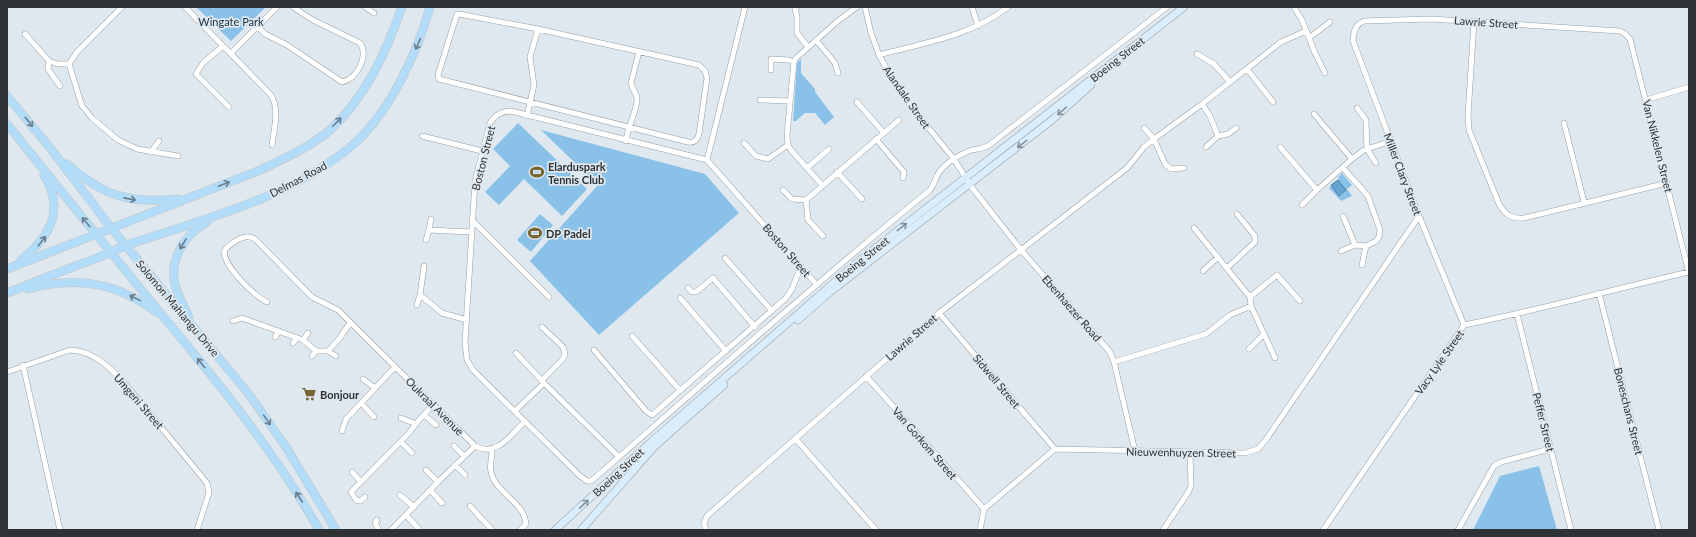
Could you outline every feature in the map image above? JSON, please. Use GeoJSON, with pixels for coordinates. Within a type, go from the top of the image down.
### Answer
{"type":"FeatureCollection","features":[{"type":"Feature","properties":{"kind":"main road"},"geometry":{"type":"LineString","coordinates":[[10,268],[258,171],[309,145],[329,130],[349,110],[372,78],[391,38],[402,7]]}},
{"type":"Feature","properties":{"kind":"main road","name":"Delmas Road"},"geometry":{"type":"LineString","coordinates":[[7,294],[126,246],[224,213],[286,187],[324,167],[355,142],[375,121],[402,80],[423,33],[430,7]]}},
{"type":"Feature","properties":{"kind":"main road","name":"Boeing Street"},"geometry":{"type":"LineString","coordinates":[[582,530],[655,446],[830,292],[1184,7]]}},
{"type":"Feature","properties":{"kind":"main road","name":"Boeing Street"},"geometry":{"type":"LineString","coordinates":[[555,530],[651,442],[860,260],[1052,120],[1122,59],[1190,7]]}},
{"type":"Feature","properties":{"kind":"main road","name":"Solomon Mahlangu Drive"},"geometry":{"type":"LineString","coordinates":[[7,96],[51,149],[112,229],[248,393],[286,447],[336,530]]}},
{"type":"Feature","properties":{"kind":"main road","name":"Solomon Mahlangu Drive"},"geometry":{"type":"LineString","coordinates":[[7,124],[226,393],[264,445],[319,530]]}},
{"type":"Feature","properties":{"kind":"main road"},"geometry":{"type":"LineString","coordinates":[[51,149],[90,183],[119,197],[147,201],[188,198]]}},
{"type":"Feature","properties":{"kind":"main road"},"geometry":{"type":"LineString","coordinates":[[10,268],[39,244],[45,237],[50,226],[54,206],[52,193],[47,180],[33,156]]}},
{"type":"Feature","properties":{"kind":"main road"},"geometry":{"type":"LineString","coordinates":[[196,330],[180,298],[175,284],[175,263],[183,242],[194,230],[224,213]]}},
{"type":"Feature","properties":{"kind":"main road"},"geometry":{"type":"LineString","coordinates":[[7,294],[53,284],[75,282],[95,283],[119,290],[141,300],[166,320]]}},
{"type":"Feature","properties":{"kind":"street"},"geometry":{"type":"LineString","coordinates":[[122,7],[77,52],[69,64],[80,102],[92,118],[122,143],[137,149],[178,156]]}},
{"type":"Feature","properties":{"kind":"street"},"geometry":{"type":"LineString","coordinates":[[185,7],[265,87],[274,99],[276,110],[272,145]]}},
{"type":"Feature","properties":{"kind":"street"},"geometry":{"type":"LineString","coordinates":[[231,54],[277,7]]}},
{"type":"Feature","properties":{"kind":"street"},"geometry":{"type":"LineString","coordinates":[[258,27],[265,34],[287,44],[325,69],[338,80],[342,82],[348,80],[360,67],[363,60],[363,50],[360,43],[311,19],[293,7]]}},
{"type":"Feature","properties":{"kind":"street"},"geometry":{"type":"LineString","coordinates":[[365,7],[374,13]]}},
{"type":"Feature","properties":{"kind":"street"},"geometry":{"type":"LineString","coordinates":[[707,160],[745,7]]}},
{"type":"Feature","properties":{"kind":"street"},"geometry":{"type":"LineString","coordinates":[[797,7],[794,9],[797,17],[797,33],[808,47]]}},
{"type":"Feature","properties":{"kind":"street"},"geometry":{"type":"LineString","coordinates":[[822,185],[788,145],[787,135],[794,62],[796,58],[816,40],[857,7]]}},
{"type":"Feature","properties":{"kind":"street","name":"Alandale Street"},"geometry":{"type":"LineString","coordinates":[[866,7],[871,33],[879,55],[893,80],[912,108],[954,160],[968,182]]}},
{"type":"Feature","properties":{"kind":"street"},"geometry":{"type":"LineString","coordinates":[[972,7],[978,26]]}},
{"type":"Feature","properties":{"kind":"street"},"geometry":{"type":"LineString","coordinates":[[879,55],[978,26],[1008,7]]}},
{"type":"Feature","properties":{"kind":"street","name":"Boeing Street"},"geometry":{"type":"LineString","coordinates":[[594,479],[865,243],[930,190],[938,173],[946,165],[970,150],[982,149],[988,146],[1168,7]]}},
{"type":"Feature","properties":{"kind":"street"},"geometry":{"type":"LineString","coordinates":[[1294,7],[1302,20],[1325,73]]}},
{"type":"Feature","properties":{"kind":"street"},"geometry":{"type":"LineString","coordinates":[[458,14],[538,29],[639,52],[699,65],[704,69],[707,78],[699,134],[696,141],[693,143],[628,128],[440,79],[438,77],[455,17],[458,14]]}},
{"type":"Feature","properties":{"kind":"street","name":"Lawrie Street"},"geometry":{"type":"LineString","coordinates":[[1361,23],[1367,21],[1431,19],[1612,31]]}},
{"type":"Feature","properties":{"kind":"street"},"geometry":{"type":"LineString","coordinates":[[1309,38],[1330,22]]}},
{"type":"Feature","properties":{"kind":"street"},"geometry":{"type":"LineString","coordinates":[[1474,22],[1468,114],[1469,130],[1502,210],[1511,217],[1524,218],[1584,202],[1667,183]]}},
{"type":"Feature","properties":{"kind":"street","name":"Miller Clary Street"},"geometry":{"type":"LineString","coordinates":[[1361,23],[1354,31],[1353,40],[1419,216],[1464,325]]}},
{"type":"Feature","properties":{"kind":"street"},"geometry":{"type":"LineString","coordinates":[[527,116],[529,101],[534,85],[530,57],[538,29]]}},
{"type":"Feature","properties":{"kind":"street","name":"Lawrie Street"},"geometry":{"type":"LineString","coordinates":[[706,530],[704,523],[707,516],[939,313],[1122,172],[1144,147],[1154,139],[1202,104],[1281,42],[1306,31]]}},
{"type":"Feature","properties":{"kind":"street","name":"Van Nikkelen Street"},"geometry":{"type":"LineString","coordinates":[[1612,31],[1624,33],[1630,39],[1689,272]]}},
{"type":"Feature","properties":{"kind":"street"},"geometry":{"type":"LineString","coordinates":[[25,34],[49,61],[58,64],[69,64]]}},
{"type":"Feature","properties":{"kind":"street"},"geometry":{"type":"LineString","coordinates":[[816,40],[835,63],[838,73]]}},
{"type":"Feature","properties":{"kind":"street"},"geometry":{"type":"LineString","coordinates":[[223,46],[204,63],[196,74],[229,107]]}},
{"type":"Feature","properties":{"kind":"street"},"geometry":{"type":"LineString","coordinates":[[626,141],[628,128],[637,102],[636,93],[631,83],[639,52]]}},
{"type":"Feature","properties":{"kind":"street"},"geometry":{"type":"LineString","coordinates":[[1197,54],[1214,64],[1230,82]]}},
{"type":"Feature","properties":{"kind":"street"},"geometry":{"type":"LineString","coordinates":[[771,70],[771,59],[789,60],[794,62]]}},
{"type":"Feature","properties":{"kind":"street"},"geometry":{"type":"LineString","coordinates":[[49,61],[48,69],[60,86]]}},
{"type":"Feature","properties":{"kind":"street"},"geometry":{"type":"LineString","coordinates":[[1247,69],[1273,102]]}},
{"type":"Feature","properties":{"kind":"street"},"geometry":{"type":"LineString","coordinates":[[1646,100],[1689,87]]}},
{"type":"Feature","properties":{"kind":"street"},"geometry":{"type":"LineString","coordinates":[[760,100],[790,101]]}},
{"type":"Feature","properties":{"kind":"street"},"geometry":{"type":"LineString","coordinates":[[857,102],[884,133]]}},
{"type":"Feature","properties":{"kind":"street"},"geometry":{"type":"LineString","coordinates":[[1202,104],[1210,116],[1218,136]]}},
{"type":"Feature","properties":{"kind":"street"},"geometry":{"type":"LineString","coordinates":[[1357,108],[1366,120],[1367,149],[1376,163]]}},
{"type":"Feature","properties":{"kind":"street","name":"Boston Street"},"geometry":{"type":"LineString","coordinates":[[594,479],[587,481],[582,478],[469,365],[465,351],[475,181],[490,123],[496,115],[500,112],[511,112],[707,160],[817,285]]}},
{"type":"Feature","properties":{"kind":"street"},"geometry":{"type":"LineString","coordinates":[[1314,114],[1352,159]]}},
{"type":"Feature","properties":{"kind":"street"},"geometry":{"type":"LineString","coordinates":[[784,190],[792,199],[806,200],[899,120]]}},
{"type":"Feature","properties":{"kind":"street"},"geometry":{"type":"LineString","coordinates":[[1564,123],[1584,202]]}},
{"type":"Feature","properties":{"kind":"street"},"geometry":{"type":"LineString","coordinates":[[1144,128],[1154,139],[1166,166],[1173,170],[1184,168]]}},
{"type":"Feature","properties":{"kind":"street"},"geometry":{"type":"LineString","coordinates":[[1206,147],[1218,136],[1228,134],[1236,128]]}},
{"type":"Feature","properties":{"kind":"street"},"geometry":{"type":"LineString","coordinates":[[422,136],[482,151]]}},
{"type":"Feature","properties":{"kind":"street"},"geometry":{"type":"LineString","coordinates":[[876,140],[904,172],[903,178]]}},
{"type":"Feature","properties":{"kind":"street"},"geometry":{"type":"LineString","coordinates":[[1302,205],[1352,159],[1367,149],[1390,141]]}},
{"type":"Feature","properties":{"kind":"street"},"geometry":{"type":"LineString","coordinates":[[152,152],[159,142]]}},
{"type":"Feature","properties":{"kind":"street"},"geometry":{"type":"LineString","coordinates":[[744,142],[756,156],[768,159],[788,145]]}},
{"type":"Feature","properties":{"kind":"street"},"geometry":{"type":"LineString","coordinates":[[1280,147],[1317,190]]}},
{"type":"Feature","properties":{"kind":"street"},"geometry":{"type":"LineString","coordinates":[[807,168],[829,149]]}},
{"type":"Feature","properties":{"kind":"street"},"geometry":{"type":"LineString","coordinates":[[1341,251],[1355,245],[1366,246],[1376,241],[1379,237],[1380,230],[1368,196],[1343,168]]}},
{"type":"Feature","properties":{"kind":"street"},"geometry":{"type":"LineString","coordinates":[[838,172],[862,200]]}},
{"type":"Feature","properties":{"kind":"street","name":"Ebenhaezer Road"},"geometry":{"type":"LineString","coordinates":[[968,182],[1021,250],[1106,348],[1114,362],[1135,451]]}},
{"type":"Feature","properties":{"kind":"street"},"geometry":{"type":"LineString","coordinates":[[806,200],[808,220],[823,236]]}},
{"type":"Feature","properties":{"kind":"street"},"geometry":{"type":"LineString","coordinates":[[1227,268],[1255,242],[1255,236],[1237,214]]}},
{"type":"Feature","properties":{"kind":"street"},"geometry":{"type":"LineString","coordinates":[[1343,216],[1355,245]]}},
{"type":"Feature","properties":{"kind":"street","name":"Nieuwenhuyzen Street"},"geometry":{"type":"LineString","coordinates":[[1054,449],[1245,453],[1258,449],[1265,441],[1419,216]]}},
{"type":"Feature","properties":{"kind":"street"},"geometry":{"type":"LineString","coordinates":[[426,240],[432,219]]}},
{"type":"Feature","properties":{"kind":"street"},"geometry":{"type":"LineString","coordinates":[[472,220],[549,297]]}},
{"type":"Feature","properties":{"kind":"street"},"geometry":{"type":"LineString","coordinates":[[1194,228],[1250,297],[1251,306],[1275,358]]}},
{"type":"Feature","properties":{"kind":"street"},"geometry":{"type":"LineString","coordinates":[[429,230],[471,232]]}},
{"type":"Feature","properties":{"kind":"street","name":"Oukraal Avenue"},"geometry":{"type":"LineString","coordinates":[[266,302],[254,294],[225,258],[224,252],[227,247],[242,237],[248,236],[254,239],[312,297],[335,308],[475,446]]}},
{"type":"Feature","properties":{"kind":"street"},"geometry":{"type":"LineString","coordinates":[[1362,265],[1366,246]]}},
{"type":"Feature","properties":{"kind":"street"},"geometry":{"type":"LineString","coordinates":[[725,258],[772,311]]}},
{"type":"Feature","properties":{"kind":"street"},"geometry":{"type":"LineString","coordinates":[[1203,271],[1218,258]]}},
{"type":"Feature","properties":{"kind":"street"},"geometry":{"type":"LineString","coordinates":[[417,305],[424,266]]}},
{"type":"Feature","properties":{"kind":"street"},"geometry":{"type":"LineString","coordinates":[[594,350],[649,414],[654,414],[680,390],[755,327],[790,293],[801,266]]}},
{"type":"Feature","properties":{"kind":"street","name":"Vacy Lyle Street"},"geometry":{"type":"LineString","coordinates":[[1323,530],[1464,325],[1517,314],[1689,272]]}},
{"type":"Feature","properties":{"kind":"street"},"geometry":{"type":"LineString","coordinates":[[1250,297],[1277,275],[1300,301]]}},
{"type":"Feature","properties":{"kind":"street"},"geometry":{"type":"LineString","coordinates":[[688,288],[690,291],[696,292],[713,278],[755,327]]}},
{"type":"Feature","properties":{"kind":"street","name":"Boneschans Street"},"geometry":{"type":"LineString","coordinates":[[1599,293],[1659,530]]}},
{"type":"Feature","properties":{"kind":"street"},"geometry":{"type":"LineString","coordinates":[[420,295],[442,312],[467,320]]}},
{"type":"Feature","properties":{"kind":"street"},"geometry":{"type":"LineString","coordinates":[[680,298],[726,351]]}},
{"type":"Feature","properties":{"kind":"street"},"geometry":{"type":"LineString","coordinates":[[1114,362],[1206,334],[1230,315],[1251,306]]}},
{"type":"Feature","properties":{"kind":"street","name":"Sidwell Street"},"geometry":{"type":"LineString","coordinates":[[939,313],[1054,449]]}},
{"type":"Feature","properties":{"kind":"street","name":"Peffer Street"},"geometry":{"type":"LineString","coordinates":[[1517,314],[1571,530]]}},
{"type":"Feature","properties":{"kind":"street"},"geometry":{"type":"LineString","coordinates":[[233,321],[242,318],[300,339],[316,351],[328,351],[336,356]]}},
{"type":"Feature","properties":{"kind":"street"},"geometry":{"type":"LineString","coordinates":[[328,351],[345,332],[350,323]]}},
{"type":"Feature","properties":{"kind":"street"},"geometry":{"type":"LineString","coordinates":[[515,411],[563,359],[565,354],[563,347],[542,327]]}},
{"type":"Feature","properties":{"kind":"street"},"geometry":{"type":"LineString","coordinates":[[275,337],[279,331]]}},
{"type":"Feature","properties":{"kind":"street"},"geometry":{"type":"LineString","coordinates":[[293,343],[308,333]]}},
{"type":"Feature","properties":{"kind":"street"},"geometry":{"type":"LineString","coordinates":[[1249,349],[1264,334]]}},
{"type":"Feature","properties":{"kind":"street"},"geometry":{"type":"LineString","coordinates":[[632,336],[680,390]]}},
{"type":"Feature","properties":{"kind":"street","name":"Umgeni Street"},"geometry":{"type":"LineString","coordinates":[[7,372],[22,365],[70,350],[80,350],[91,354],[114,372],[207,483],[210,493],[197,530]]}},
{"type":"Feature","properties":{"kind":"street"},"geometry":{"type":"LineString","coordinates":[[312,356],[316,351]]}},
{"type":"Feature","properties":{"kind":"street"},"geometry":{"type":"LineString","coordinates":[[516,353],[620,457]]}},
{"type":"Feature","properties":{"kind":"street"},"geometry":{"type":"LineString","coordinates":[[22,365],[60,530]]}},
{"type":"Feature","properties":{"kind":"street"},"geometry":{"type":"LineString","coordinates":[[342,431],[346,419],[396,367]]}},
{"type":"Feature","properties":{"kind":"street","name":"Van Gorkom Street"},"geometry":{"type":"LineString","coordinates":[[866,376],[984,509]]}},
{"type":"Feature","properties":{"kind":"street"},"geometry":{"type":"LineString","coordinates":[[363,379],[375,388]]}},
{"type":"Feature","properties":{"kind":"street"},"geometry":{"type":"LineString","coordinates":[[361,403],[374,417]]}},
{"type":"Feature","properties":{"kind":"street"},"geometry":{"type":"LineString","coordinates":[[365,497],[361,501],[358,501],[354,499],[351,493],[401,442],[433,405]]}},
{"type":"Feature","properties":{"kind":"street"},"geometry":{"type":"LineString","coordinates":[[424,414],[436,425]]}},
{"type":"Feature","properties":{"kind":"street"},"geometry":{"type":"LineString","coordinates":[[401,418],[416,424]]}},
{"type":"Feature","properties":{"kind":"street"},"geometry":{"type":"LineString","coordinates":[[392,530],[475,446],[483,450],[492,450],[501,445],[525,421]]}},
{"type":"Feature","properties":{"kind":"street"},"geometry":{"type":"LineString","coordinates":[[795,438],[876,530]]}},
{"type":"Feature","properties":{"kind":"street"},"geometry":{"type":"LineString","coordinates":[[401,442],[412,453]]}},
{"type":"Feature","properties":{"kind":"street"},"geometry":{"type":"LineString","coordinates":[[454,446],[464,456]]}},
{"type":"Feature","properties":{"kind":"street"},"geometry":{"type":"LineString","coordinates":[[980,530],[984,509],[1054,449]]}},
{"type":"Feature","properties":{"kind":"street"},"geometry":{"type":"LineString","coordinates":[[1458,530],[1494,466],[1501,462],[1550,449]]}},
{"type":"Feature","properties":{"kind":"street"},"geometry":{"type":"LineString","coordinates":[[492,450],[490,469],[492,476],[499,487],[518,506],[524,517],[526,524],[520,530]]}},
{"type":"Feature","properties":{"kind":"street"},"geometry":{"type":"LineString","coordinates":[[1163,530],[1189,491],[1191,485],[1190,453]]}},
{"type":"Feature","properties":{"kind":"street"},"geometry":{"type":"LineString","coordinates":[[455,465],[465,475]]}},
{"type":"Feature","properties":{"kind":"street"},"geometry":{"type":"LineString","coordinates":[[426,470],[438,482]]}},
{"type":"Feature","properties":{"kind":"street"},"geometry":{"type":"LineString","coordinates":[[352,472],[361,482]]}},
{"type":"Feature","properties":{"kind":"street"},"geometry":{"type":"LineString","coordinates":[[430,490],[442,503]]}},
{"type":"Feature","properties":{"kind":"street"},"geometry":{"type":"LineString","coordinates":[[400,496],[414,507]]}},
{"type":"Feature","properties":{"kind":"street"},"geometry":{"type":"LineString","coordinates":[[470,506],[492,530]]}},
{"type":"Feature","properties":{"kind":"street"},"geometry":{"type":"LineString","coordinates":[[406,515],[419,529]]}},
{"type":"Feature","properties":{"kind":"street"},"geometry":{"type":"LineString","coordinates":[[377,520],[375,523],[379,530]]}},
{"type":"Feature","properties":{"kind":"green space","name":"Wingate Park"},"geometry":{"type":"Polygon","coordinates":[[[196,7],[266,7],[231,41],[196,7]]]}},
{"type":"Feature","properties":{"kind":"green space"},"geometry":{"type":"Polygon","coordinates":[[[801,59],[801,73],[815,89],[815,92],[834,117],[825,125],[815,113],[805,113],[796,121],[793,121],[797,63],[801,59]]]}},
{"type":"Feature","properties":{"kind":"green space","name":"Elarduspark Tennis Club"},"geometry":{"type":"Polygon","coordinates":[[[518,123],[587,189],[562,216],[524,179],[499,205],[485,192],[510,166],[493,149],[518,123]]]}},
{"type":"Feature","properties":{"kind":"green space"},"geometry":{"type":"Polygon","coordinates":[[[541,130],[705,174],[739,213],[599,335],[530,261],[598,185],[541,130]]]}},
{"type":"Feature","properties":{"kind":"green space"},"geometry":{"type":"Polygon","coordinates":[[[1342,173],[1352,185],[1347,189],[1352,196],[1341,201],[1329,188],[1339,179],[1338,177],[1342,173]]]}},
{"type":"Feature","properties":{"kind":"green space","name":"DP Padel"},"geometry":{"type":"Polygon","coordinates":[[[540,214],[553,225],[531,252],[517,240],[540,214]]]}},
{"type":"Feature","properties":{"kind":"green space"},"geometry":{"type":"Polygon","coordinates":[[[1539,466],[1557,530],[1473,530],[1500,476],[1539,466]]]}},
{"type":"Feature","properties":{"kind":"shaded area"},"geometry":{"type":"Polygon","coordinates":[[[1338,180],[1346,190],[1339,196],[1331,185],[1338,180]]]}},
{"type":"Feature","properties":{"kind":"place","name":"Elarduspark Tennis Club"},"geometry":{"type":"Point","coordinates":[537,172]}},
{"type":"Feature","properties":{"kind":"place","name":"DP Padel"},"geometry":{"type":"Point","coordinates":[535,233]}},
{"type":"Feature","properties":{"kind":"place","name":"Bonjour"},"geometry":{"type":"Point","coordinates":[309,394]}}]}
